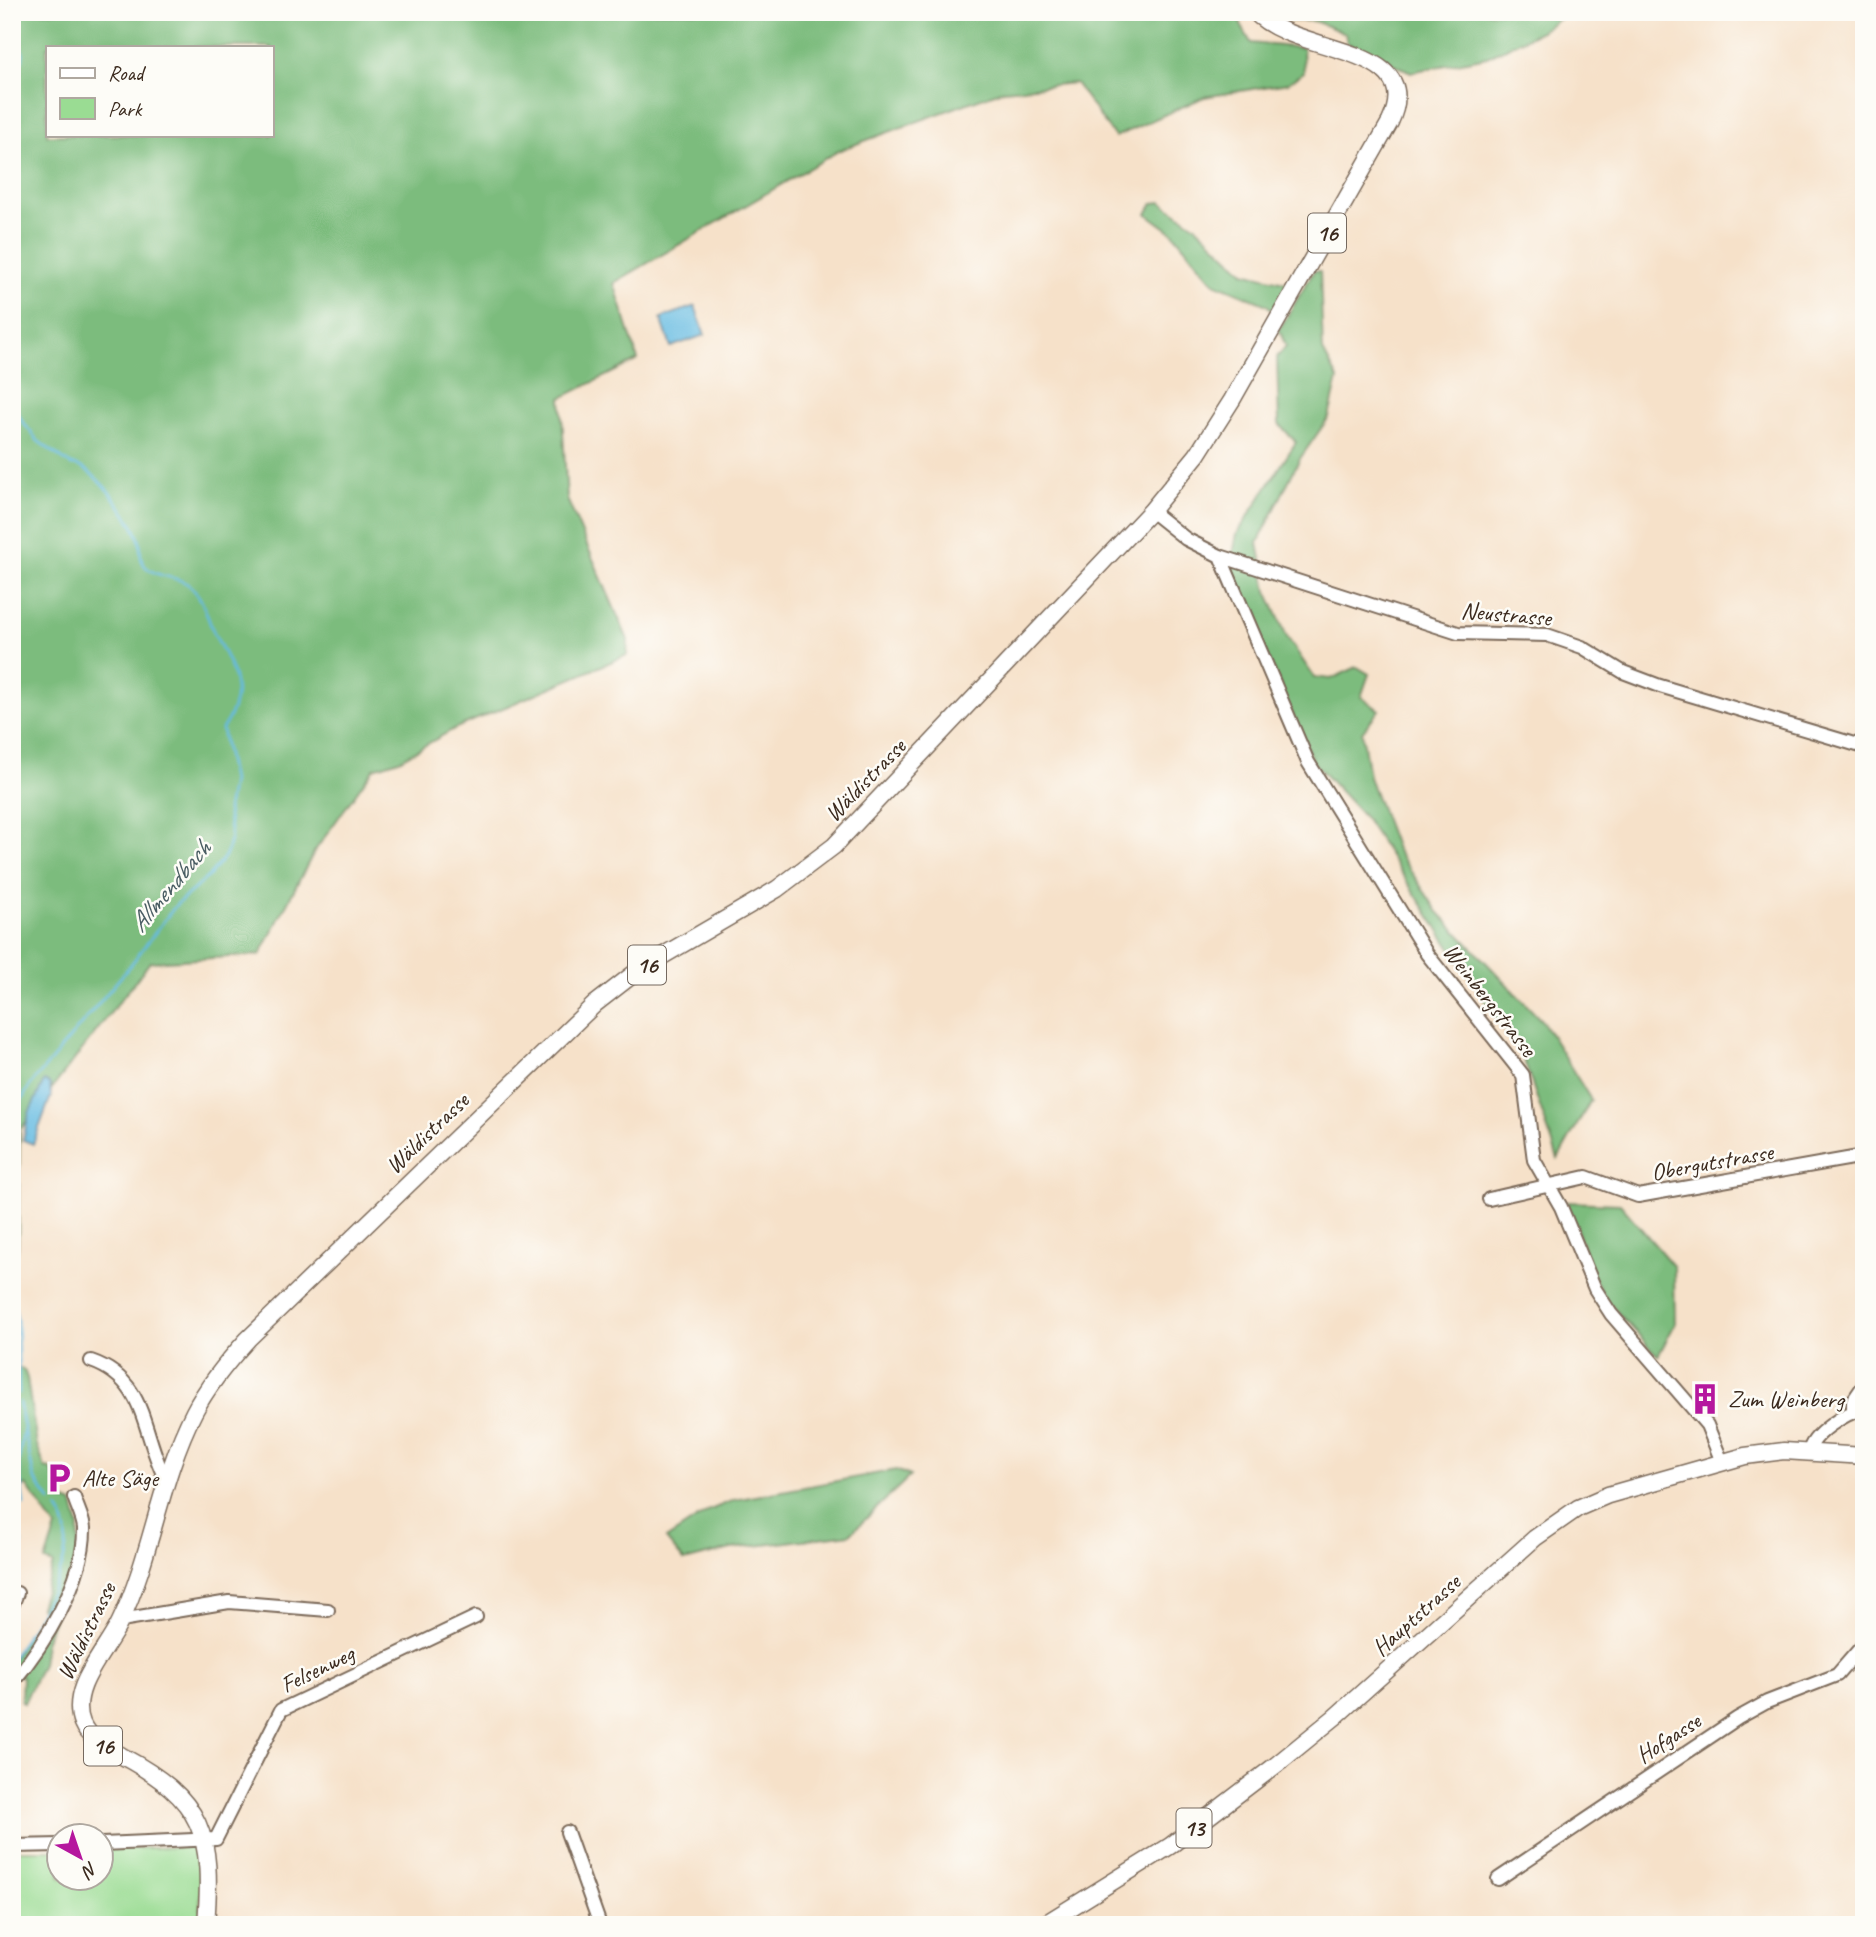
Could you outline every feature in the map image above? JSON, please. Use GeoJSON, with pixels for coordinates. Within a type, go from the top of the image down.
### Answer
{"type":"FeatureCollection","features":[{"type":"Feature","properties":{"kind":"main road","name":"16"},"geometry":{"type":"LineString","coordinates":[[1151,511],[1197,455],[1232,400],[1390,122],[1398,98],[1394,80],[1381,67],[1278,30],[1255,12]]}},
{"type":"Feature","properties":{"kind":"main road","name":"Wäldistrasse"},"geometry":{"type":"LineString","coordinates":[[206,1925],[208,1887],[204,1842],[191,1808],[180,1793],[151,1770],[103,1745],[82,1722],[80,1693],[121,1620],[186,1429],[204,1395],[248,1339],[595,1004],[640,969],[777,889],[834,846],[1151,511]]}},
{"type":"Feature","properties":{"kind":"main road","name":"Hauptstrasse"},"geometry":{"type":"LineString","coordinates":[[1044,1925],[1170,1846],[1314,1735],[1553,1524],[1608,1495],[1722,1462],[1764,1453],[1809,1452],[1864,1456]]}},
{"type":"Feature","properties":{"kind":"street","name":"Neustrasse"},"geometry":{"type":"LineString","coordinates":[[1151,511],[1186,539],[1225,557],[1458,633],[1547,635],[1582,647],[1623,672],[1660,686],[1864,747]]}},
{"type":"Feature","properties":{"kind":"street","name":"Weinbergstrasse"},"geometry":{"type":"LineString","coordinates":[[1225,557],[1308,762],[1427,954],[1523,1075],[1532,1152],[1561,1207],[1595,1289],[1611,1314],[1707,1426],[1722,1462]]}},
{"type":"Feature","properties":{"kind":"street","name":"Obergutstrasse"},"geometry":{"type":"LineString","coordinates":[[1489,1199],[1586,1177],[1638,1196],[1864,1156]]}},
{"type":"Feature","properties":{"kind":"street"},"geometry":{"type":"LineString","coordinates":[[91,1361],[107,1368],[135,1393],[153,1452],[167,1482]]}},
{"type":"Feature","properties":{"kind":"street"},"geometry":{"type":"LineString","coordinates":[[1809,1452],[1816,1437],[1858,1410],[1853,1401],[1864,1385]]}},
{"type":"Feature","properties":{"kind":"street"},"geometry":{"type":"LineString","coordinates":[[12,1684],[59,1614],[70,1587],[80,1554],[84,1527],[74,1497]]}},
{"type":"Feature","properties":{"kind":"street"},"geometry":{"type":"LineString","coordinates":[[121,1620],[229,1602],[328,1610]]}},
{"type":"Feature","properties":{"kind":"street","name":"Felsenweg"},"geometry":{"type":"LineString","coordinates":[[204,1842],[216,1839],[222,1831],[271,1725],[281,1710],[476,1617]]}},
{"type":"Feature","properties":{"kind":"street","name":"Hofgasse"},"geometry":{"type":"LineString","coordinates":[[1498,1879],[1738,1718],[1768,1702],[1836,1675],[1864,1644]]}},
{"type":"Feature","properties":{"kind":"street"},"geometry":{"type":"LineString","coordinates":[[567,1832],[600,1925]]}},
{"type":"Feature","properties":{"kind":"street"},"geometry":{"type":"LineString","coordinates":[[116,1844],[204,1842]]}},
{"type":"Feature","properties":{"kind":"street"},"geometry":{"type":"LineString","coordinates":[[12,1846],[46,1845]]}},
{"type":"Feature","properties":{"kind":"green space"},"geometry":{"type":"Polygon","coordinates":[[[12,12],[1239,12],[1241,25],[1251,43],[1303,48],[1304,72],[1288,83],[1204,97],[1115,137],[1075,83],[1003,90],[840,150],[614,283],[638,360],[561,398],[567,499],[628,640],[627,655],[456,728],[399,760],[374,768],[314,852],[260,955],[150,962],[20,1130],[18,1246],[12,1278],[12,12]]]}},
{"type":"Feature","properties":{"kind":"green space"},"geometry":{"type":"Polygon","coordinates":[[[1270,12],[1569,12],[1541,31],[1487,57],[1411,72],[1347,43],[1345,33],[1314,21],[1284,21],[1270,12]]]}},
{"type":"Feature","properties":{"kind":"green space"},"geometry":{"type":"Polygon","coordinates":[[[1161,202],[1196,226],[1244,272],[1292,284],[1276,314],[1267,305],[1214,283],[1173,233],[1147,214],[1153,203],[1161,202]]]}},
{"type":"Feature","properties":{"kind":"green space"},"geometry":{"type":"Polygon","coordinates":[[[1314,271],[1320,271],[1323,351],[1338,379],[1329,417],[1299,460],[1258,543],[1267,591],[1287,637],[1314,677],[1331,679],[1357,667],[1369,674],[1361,697],[1379,710],[1362,732],[1369,777],[1396,849],[1438,912],[1543,1022],[1591,1100],[1558,1159],[1523,1058],[1365,818],[1313,762],[1230,569],[1237,534],[1296,442],[1279,424],[1277,357],[1286,346],[1279,330],[1314,271]]]}},
{"type":"Feature","properties":{"kind":"green space"},"geometry":{"type":"Polygon","coordinates":[[[1567,1202],[1620,1204],[1674,1267],[1675,1324],[1658,1356],[1607,1301],[1594,1278],[1567,1202]]]}},
{"type":"Feature","properties":{"kind":"green space"},"geometry":{"type":"Polygon","coordinates":[[[12,1370],[24,1370],[27,1378],[37,1445],[45,1468],[51,1469],[63,1500],[73,1504],[79,1527],[78,1553],[45,1643],[42,1664],[24,1703],[21,1700],[22,1676],[12,1675],[12,1660],[43,1610],[40,1607],[53,1564],[45,1561],[56,1528],[26,1485],[17,1489],[12,1547],[12,1370]]]}},
{"type":"Feature","properties":{"kind":"green space"},"geometry":{"type":"Polygon","coordinates":[[[896,1470],[910,1476],[850,1534],[731,1549],[684,1561],[666,1539],[710,1510],[734,1500],[896,1470]]]}},
{"type":"Feature","properties":{"kind":"green space"},"geometry":{"type":"Polygon","coordinates":[[[195,1847],[201,1853],[200,1925],[13,1925],[12,1850],[46,1850],[46,1892],[116,1892],[116,1849],[195,1847]]]}},
{"type":"Feature","properties":{"kind":"water"},"geometry":{"type":"Polygon","coordinates":[[[695,306],[705,335],[671,347],[661,318],[695,306]]]}},
{"type":"Feature","properties":{"kind":"water"},"geometry":{"type":"Polygon","coordinates":[[[44,1081],[50,1084],[51,1096],[33,1144],[23,1140],[29,1113],[44,1081]]]}},
{"type":"Feature","properties":{"kind":"waterway","name":"Allmendbach"},"geometry":{"type":"LineString","coordinates":[[12,63],[22,61],[23,53],[16,40],[22,12]]}},
{"type":"Feature","properties":{"kind":"waterway","name":"Allmendbach"},"geometry":{"type":"LineString","coordinates":[[12,400],[22,421],[38,441],[71,465],[89,472],[109,492],[138,536],[145,566],[155,573],[184,582],[195,591],[228,661],[236,693],[230,716],[222,729],[232,781],[227,810],[231,836],[226,855],[210,875],[176,905],[129,967],[29,1087],[12,1117]]}},
{"type":"Feature","properties":{"kind":"waterway","name":"Allmendbach"},"geometry":{"type":"LineString","coordinates":[[12,1296],[17,1319],[19,1393]]}},
{"type":"Feature","properties":{"kind":"waterway","name":"Allmendbach"},"geometry":{"type":"LineString","coordinates":[[19,1402],[34,1478],[51,1502]]}},
{"type":"Feature","properties":{"kind":"waterway"},"geometry":{"type":"LineString","coordinates":[[24,1429],[18,1463],[24,1505]]}},
{"type":"Feature","properties":{"kind":"waterway","name":"Allmendbach"},"geometry":{"type":"LineString","coordinates":[[12,1658],[45,1606],[62,1564],[66,1544],[65,1525],[57,1508]]}},
{"type":"Feature","properties":{"kind":"waterway"},"geometry":{"type":"LineString","coordinates":[[19,1550],[22,1543]]}},
{"type":"Feature","properties":{"kind":"railway"},"geometry":{"type":"LineString","coordinates":[[1851,1925],[1864,1917]]}},
{"type":"Feature","properties":{"kind":"place","name":"Zum Weinberg"},"geometry":{"type":"Point","coordinates":[1705,1399]}},
{"type":"Feature","properties":{"kind":"place","name":"Alte Säge"},"geometry":{"type":"Point","coordinates":[59,1478]}}]}
